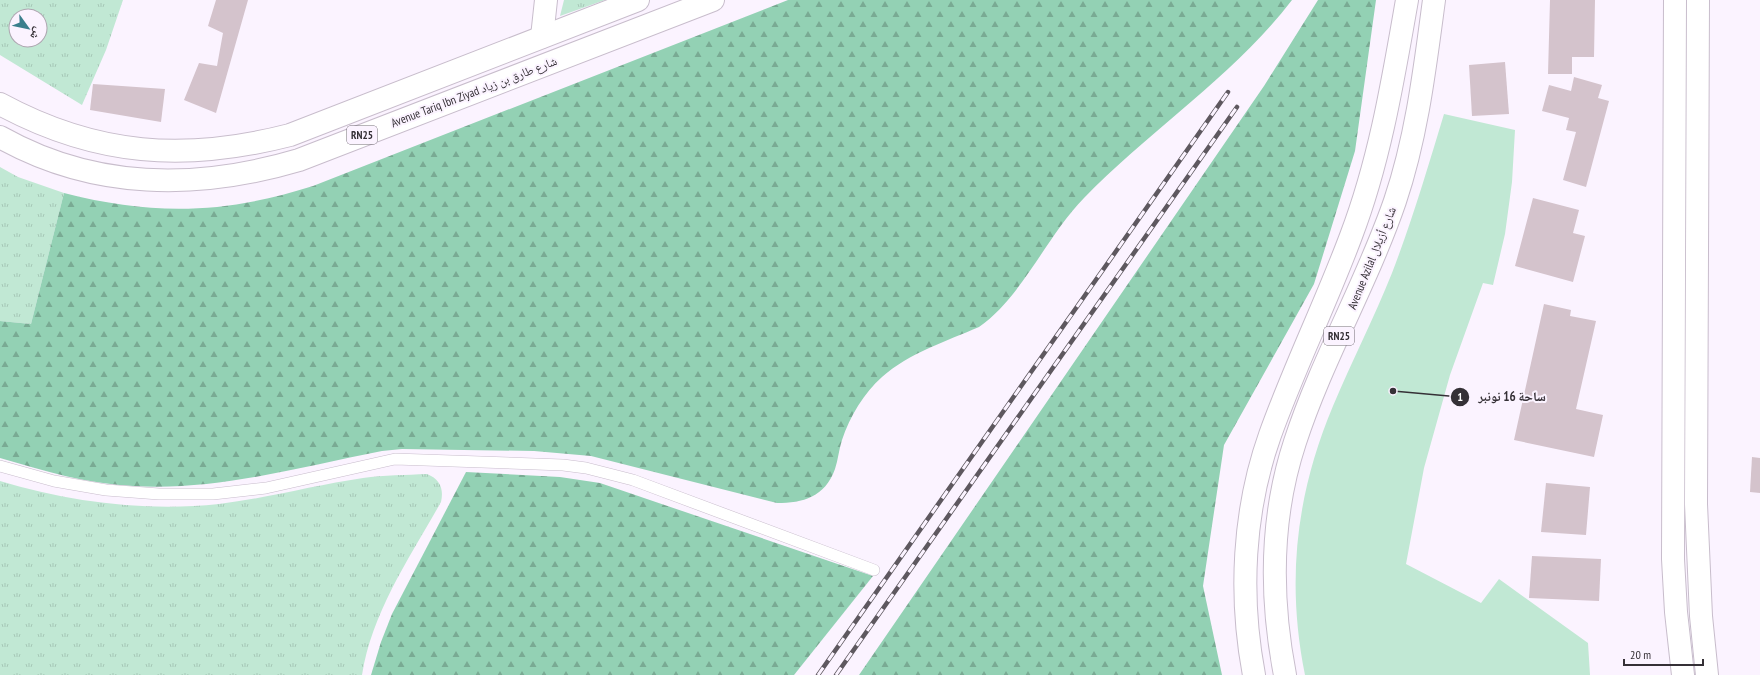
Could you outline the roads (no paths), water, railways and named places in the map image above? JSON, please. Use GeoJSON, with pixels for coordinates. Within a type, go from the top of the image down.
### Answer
{"type":"FeatureCollection","features":[{"type":"Feature","properties":{"kind":"main road"},"geometry":{"type":"LineString","coordinates":[[542,37],[546,0]]}},
{"type":"Feature","properties":{"kind":"main road","name":"RN25"},"geometry":{"type":"LineString","coordinates":[[0,104],[51,128],[84,139],[118,146],[152,151],[187,152],[222,149],[290,135],[638,0]]}},
{"type":"Feature","properties":{"kind":"main road","name":"Avenue Tariq Ibn Ziyad شارع طارق بن زياد"},"geometry":{"type":"LineString","coordinates":[[0,137],[43,157],[78,168],[114,176],[152,180],[189,181],[226,178],[256,172],[299,160],[714,0]]}},
{"type":"Feature","properties":{"kind":"main road","name":"RN25"},"geometry":{"type":"LineString","coordinates":[[1254,675],[1249,650],[1245,564],[1257,478],[1269,436],[1352,236],[1364,198],[1386,119],[1407,0]]}},
{"type":"Feature","properties":{"kind":"main road","name":"Avenue Azilal شارع أزيلال"},"geometry":{"type":"LineString","coordinates":[[1285,675],[1278,641],[1274,601],[1278,521],[1285,481],[1295,442],[1309,404],[1366,275],[1396,199],[1416,121],[1434,0]]}},
{"type":"Feature","properties":{"kind":"main road"},"geometry":{"type":"LineString","coordinates":[[1675,0],[1673,559],[1676,612],[1683,675]]}},
{"type":"Feature","properties":{"kind":"main road"},"geometry":{"type":"LineString","coordinates":[[1698,0],[1696,504],[1701,616],[1707,675]]}},
{"type":"Feature","properties":{"kind":"lane"},"geometry":{"type":"LineString","coordinates":[[0,466],[54,481],[106,490],[159,494],[213,494],[266,488],[395,458],[562,465],[592,470],[633,480],[874,570]]}},
{"type":"Feature","properties":{"kind":"railway"},"geometry":{"type":"LineString","coordinates":[[818,675],[1228,92]]}},
{"type":"Feature","properties":{"kind":"railway"},"geometry":{"type":"LineString","coordinates":[[836,675],[1237,107]]}},
{"type":"Feature","properties":{"kind":"place","name":"ساحة 16 نونبر"},"geometry":{"type":"Point","coordinates":[1393,391]}}]}
